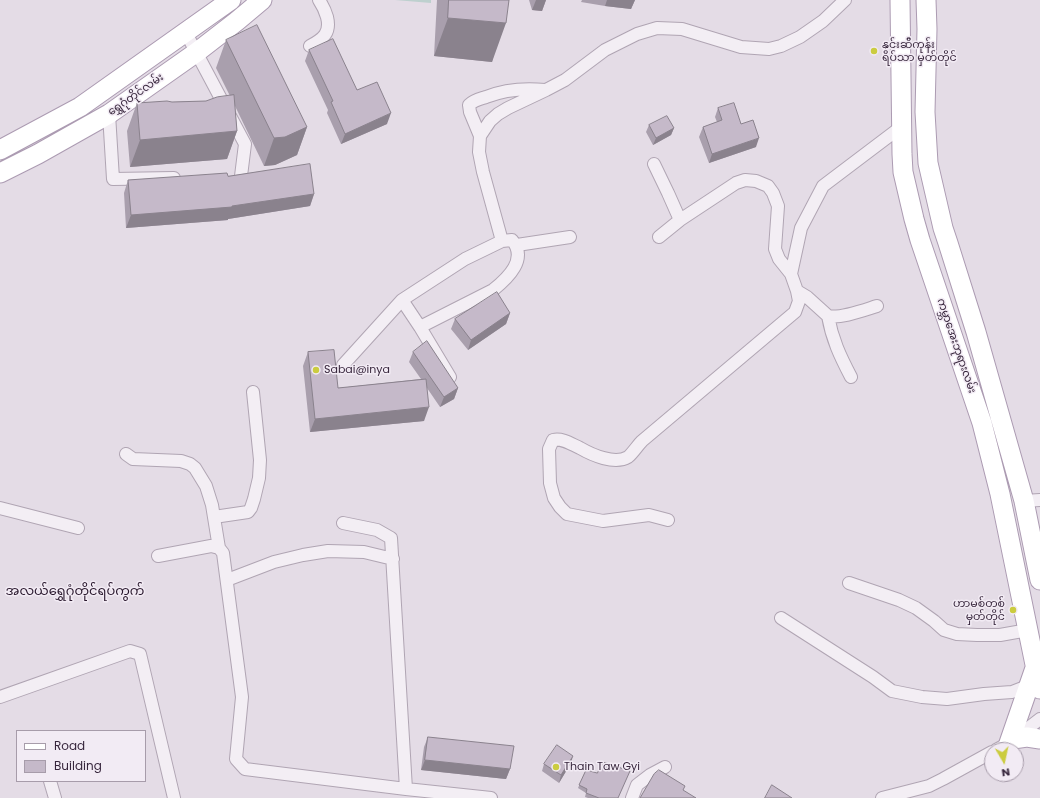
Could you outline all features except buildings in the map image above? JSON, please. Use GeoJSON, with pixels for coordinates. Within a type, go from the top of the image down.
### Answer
{"type":"FeatureCollection","features":[{"type":"Feature","properties":{"kind":"main road","name":"ရွှေဂုံတိုင်လမ်း"},"geometry":{"type":"LineString","coordinates":[[0,172],[38,154],[109,114],[136,104],[197,52],[262,0]]}},
{"type":"Feature","properties":{"kind":"main road","name":"ကမ္ဘာအေးဘုရားလမ်း"},"geometry":{"type":"LineString","coordinates":[[900,0],[901,127],[903,172],[920,240],[982,423],[1000,494],[1028,630],[1038,666],[1035,687]]}},
{"type":"Feature","properties":{"kind":"main road"},"geometry":{"type":"LineString","coordinates":[[909,0],[926,4]]}},
{"type":"Feature","properties":{"kind":"main road","name":"ရွှေဂုံတိုင်လမ်း"},"geometry":{"type":"LineString","coordinates":[[0,150],[80,107],[186,33],[222,3]]}},
{"type":"Feature","properties":{"kind":"main road","name":"ကမ္ဘာအေးဘုရားလမ်း"},"geometry":{"type":"LineString","coordinates":[[926,4],[925,112],[928,163],[943,228],[1032,500],[1040,580]]}},
{"type":"Feature","properties":{"kind":"main road"},"geometry":{"type":"LineString","coordinates":[[914,219],[943,228]]}},
{"type":"Feature","properties":{"kind":"main road"},"geometry":{"type":"LineString","coordinates":[[953,337],[976,332]]}},
{"type":"Feature","properties":{"kind":"main road"},"geometry":{"type":"LineString","coordinates":[[1007,742],[1035,687]]}},
{"type":"Feature","properties":{"kind":"main road"},"geometry":{"type":"LineString","coordinates":[[1012,742],[1026,737],[1040,739]]}},
{"type":"Feature","properties":{"kind":"street"},"geometry":{"type":"LineString","coordinates":[[310,46],[318,42],[326,35],[329,25],[324,7],[319,0]]}},
{"type":"Feature","properties":{"kind":"street"},"geometry":{"type":"LineString","coordinates":[[480,136],[490,121],[498,114],[565,80],[605,50],[637,34],[657,28],[682,29],[741,47],[769,49],[782,46],[800,38],[823,21],[845,0]]}},
{"type":"Feature","properties":{"kind":"street"},"geometry":{"type":"LineString","coordinates":[[186,33],[245,144],[237,176],[254,175]]}},
{"type":"Feature","properties":{"kind":"street"},"geometry":{"type":"LineString","coordinates":[[502,241],[483,172],[479,152],[480,136],[470,112],[469,105],[473,101],[496,93],[519,89],[546,90]]}},
{"type":"Feature","properties":{"kind":"street"},"geometry":{"type":"LineString","coordinates":[[214,114],[226,109]]}},
{"type":"Feature","properties":{"kind":"street"},"geometry":{"type":"LineString","coordinates":[[109,114],[113,179],[185,177]]}},
{"type":"Feature","properties":{"kind":"street"},"geometry":{"type":"LineString","coordinates":[[791,274],[801,228],[823,186],[901,127]]}},
{"type":"Feature","properties":{"kind":"street"},"geometry":{"type":"LineString","coordinates":[[654,164],[680,220]]}},
{"type":"Feature","properties":{"kind":"street"},"geometry":{"type":"LineString","coordinates":[[659,237],[680,220],[736,183],[745,180],[756,181],[768,186],[773,193],[778,206],[775,249],[779,259],[791,274],[797,290],[799,301],[795,312],[642,441],[628,457],[618,461],[609,460],[570,443],[558,439],[553,440],[549,450],[550,483],[554,498],[567,514],[603,521],[649,515],[668,520]]}},
{"type":"Feature","properties":{"kind":"street"},"geometry":{"type":"LineString","coordinates":[[517,246],[570,237]]}},
{"type":"Feature","properties":{"kind":"street"},"geometry":{"type":"LineString","coordinates":[[343,365],[402,300],[465,259],[502,241],[512,240],[517,246],[518,253],[513,272],[504,282],[493,290],[420,328]]}},
{"type":"Feature","properties":{"kind":"street"},"geometry":{"type":"LineString","coordinates":[[797,290],[828,316],[838,317],[877,306]]}},
{"type":"Feature","properties":{"kind":"street"},"geometry":{"type":"LineString","coordinates":[[402,300],[455,387]]}},
{"type":"Feature","properties":{"kind":"street"},"geometry":{"type":"LineString","coordinates":[[828,316],[830,331],[836,348],[851,377]]}},
{"type":"Feature","properties":{"kind":"street"},"geometry":{"type":"LineString","coordinates":[[214,517],[248,512],[254,499],[259,478],[260,460],[253,392]]}},
{"type":"Feature","properties":{"kind":"street"},"geometry":{"type":"LineString","coordinates":[[126,454],[133,460],[181,461],[190,464],[195,468],[206,486],[212,505],[219,548],[223,553],[227,580],[242,697],[236,759],[245,769],[491,798]]}},
{"type":"Feature","properties":{"kind":"street"},"geometry":{"type":"LineString","coordinates":[[0,508],[78,528]]}},
{"type":"Feature","properties":{"kind":"street"},"geometry":{"type":"LineString","coordinates":[[343,523],[377,530],[392,538],[406,789]]}},
{"type":"Feature","properties":{"kind":"street"},"geometry":{"type":"LineString","coordinates":[[158,556],[211,546],[219,548]]}},
{"type":"Feature","properties":{"kind":"street"},"geometry":{"type":"LineString","coordinates":[[227,580],[274,562],[303,555],[328,552],[364,552],[393,560]]}},
{"type":"Feature","properties":{"kind":"street"},"geometry":{"type":"LineString","coordinates":[[849,583],[899,600],[916,608],[944,630],[957,634],[1000,635],[1028,630]]}},
{"type":"Feature","properties":{"kind":"street"},"geometry":{"type":"LineString","coordinates":[[781,618],[873,677],[892,691],[922,697],[947,699],[1012,692],[1035,687]]}},
{"type":"Feature","properties":{"kind":"street"},"geometry":{"type":"LineString","coordinates":[[0,697],[130,652],[140,654],[174,798]]}},
{"type":"Feature","properties":{"kind":"street"},"geometry":{"type":"LineString","coordinates":[[1009,742],[1040,719]]}},
{"type":"Feature","properties":{"kind":"street"},"geometry":{"type":"LineString","coordinates":[[882,798],[929,786],[984,756]]}},
{"type":"Feature","properties":{"kind":"street"},"geometry":{"type":"LineString","coordinates":[[632,798],[637,785],[664,767]]}},
{"type":"Feature","properties":{"kind":"street"},"geometry":{"type":"LineString","coordinates":[[50,782],[55,798]]}},
{"type":"Feature","properties":{"kind":"shaded area"},"geometry":{"type":"Polygon","coordinates":[[[395,0],[431,0],[431,3],[395,0]]]}},
{"type":"Feature","properties":{"kind":"place","name":"နှင်းဆီကုန်း ရိပ်သာ မှတ်တိုင်"},"geometry":{"type":"Point","coordinates":[874,51]}},
{"type":"Feature","properties":{"kind":"place","name":"Sabai@inya"},"geometry":{"type":"Point","coordinates":[316,370]}},
{"type":"Feature","properties":{"kind":"place","name":"ဟာမစ်တစ် မှတ်တိုင်"},"geometry":{"type":"Point","coordinates":[1013,610]}},
{"type":"Feature","properties":{"kind":"place","name":"Thain Taw Gyi"},"geometry":{"type":"Point","coordinates":[556,767]}},
{"type":"Feature","properties":{"kind":"district","name":"အလယ်ရွှေဂုံတိုင်ရပ်ကွက်"},"geometry":{"type":"Point","coordinates":[75,592]}}]}
